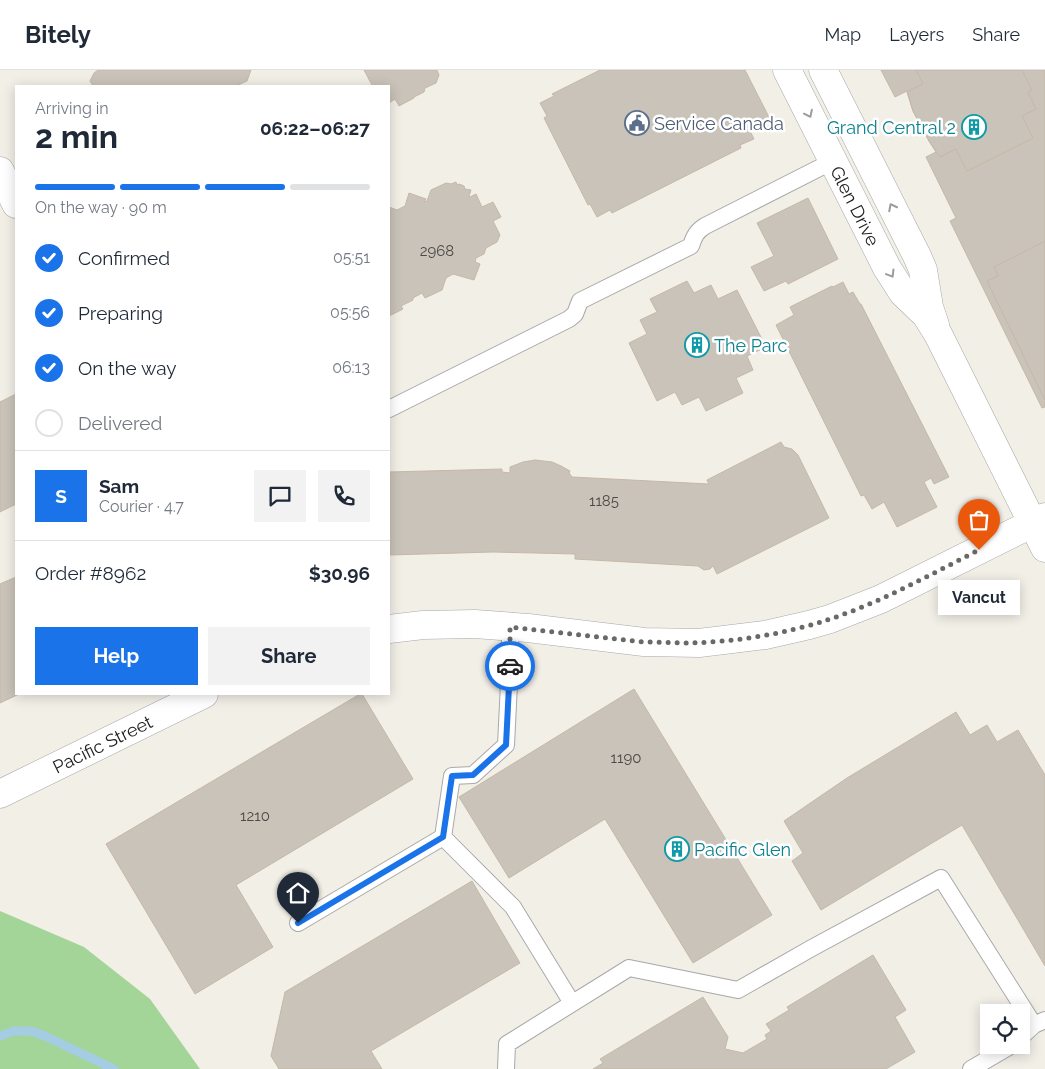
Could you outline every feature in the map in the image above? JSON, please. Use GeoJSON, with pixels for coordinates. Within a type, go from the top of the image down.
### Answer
{"type":"FeatureCollection","features":[{"type":"Feature","properties":{"kind":"street","name":"Glen Drive"},"geometry":{"type":"LineString","coordinates":[[787,70],[892,276],[903,293],[926,315],[938,334],[1039,520],[1045,548]]}},
{"type":"Feature","properties":{"kind":"street","name":"Glen Drive"},"geometry":{"type":"LineString","coordinates":[[823,70],[923,270],[929,307],[938,334]]}},
{"type":"Feature","properties":{"kind":"street"},"geometry":{"type":"LineString","coordinates":[[0,171],[15,202]]}},
{"type":"Feature","properties":{"kind":"street"},"geometry":{"type":"LineString","coordinates":[[390,628],[423,625],[489,624],[644,642],[676,643],[715,641],[775,633],[818,623],[880,599],[1039,520]]}},
{"type":"Feature","properties":{"kind":"street","name":"Pacific Street"},"geometry":{"type":"LineString","coordinates":[[0,794],[202,695]]}},
{"type":"Feature","properties":{"kind":"lane"},"geometry":{"type":"LineString","coordinates":[[390,408],[569,319],[575,314],[580,301],[691,246],[696,232],[705,226],[833,161]]}},
{"type":"Feature","properties":{"kind":"lane"},"geometry":{"type":"LineString","coordinates":[[443,837],[452,776],[473,775],[506,745],[510,627]]}},
{"type":"Feature","properties":{"kind":"lane"},"geometry":{"type":"LineString","coordinates":[[298,923],[443,837]]}},
{"type":"Feature","properties":{"kind":"lane"},"geometry":{"type":"LineString","coordinates":[[443,837],[513,907],[572,1003]]}},
{"type":"Feature","properties":{"kind":"lane"},"geometry":{"type":"LineString","coordinates":[[506,1069],[507,1044],[629,968],[738,990],[941,878],[1040,1022],[1030,1030]]}},
{"type":"Feature","properties":{"kind":"lane"},"geometry":{"type":"LineString","coordinates":[[972,1069],[997,1054]]}},
{"type":"Feature","properties":{"kind":"green space"},"geometry":{"type":"Polygon","coordinates":[[[0,911],[84,947],[150,999],[200,1069],[0,1069],[0,911]]]}},
{"type":"Feature","properties":{"kind":"building"},"geometry":{"type":"Polygon","coordinates":[[[98,70],[251,70],[247,81],[238,85],[92,85],[90,81],[98,70]]]}},
{"type":"Feature","properties":{"kind":"building"},"geometry":{"type":"Polygon","coordinates":[[[364,70],[437,70],[439,75],[436,83],[425,88],[424,92],[399,106],[395,99],[390,102],[390,85],[372,85],[364,70]]]}},
{"type":"Feature","properties":{"kind":"building"},"geometry":{"type":"Polygon","coordinates":[[[600,70],[745,70],[771,121],[750,131],[754,139],[740,145],[741,148],[612,213],[610,210],[597,217],[590,204],[588,205],[544,118],[547,116],[540,103],[554,96],[552,94],[600,70]]]}},
{"type":"Feature","properties":{"kind":"building"},"geometry":{"type":"Polygon","coordinates":[[[881,70],[1045,70],[1045,407],[1042,408],[950,221],[956,218],[926,157],[936,152],[913,111],[907,91],[895,97],[881,70]]]}},
{"type":"Feature","properties":{"kind":"building","name":"Grand Central 2"},"geometry":{"type":"Polygon","coordinates":[[[916,70],[1022,70],[1032,90],[1028,92],[1036,109],[1022,116],[1033,138],[967,171],[956,149],[940,157],[913,111],[907,92],[923,84],[916,70]]]}},
{"type":"Feature","properties":{"kind":"building"},"geometry":{"type":"Polygon","coordinates":[[[456,182],[457,185],[459,184],[464,186],[465,189],[471,190],[469,196],[476,194],[482,207],[493,202],[501,217],[493,221],[500,235],[497,242],[486,248],[484,254],[476,258],[475,262],[480,264],[474,280],[453,274],[446,278],[442,290],[425,298],[422,293],[401,306],[403,309],[390,316],[390,207],[397,210],[405,206],[409,193],[426,199],[424,202],[427,201],[431,190],[446,183],[456,182]]]}},
{"type":"Feature","properties":{"kind":"building"},"geometry":{"type":"Polygon","coordinates":[[[808,198],[838,259],[788,284],[786,281],[764,291],[751,267],[774,256],[757,223],[808,198]]]}},
{"type":"Feature","properties":{"kind":"building"},"geometry":{"type":"Polygon","coordinates":[[[1045,241],[1045,400],[987,281],[998,276],[994,267],[1045,241]]]}},
{"type":"Feature","properties":{"kind":"building","name":"The Parc"},"geometry":{"type":"Polygon","coordinates":[[[687,281],[694,293],[711,285],[718,299],[737,290],[766,347],[747,356],[753,370],[736,378],[743,393],[706,411],[699,397],[682,405],[675,392],[657,401],[629,343],[647,334],[640,320],[657,312],[650,299],[687,281]]]}},
{"type":"Feature","properties":{"kind":"building"},"geometry":{"type":"Polygon","coordinates":[[[843,282],[849,294],[853,292],[861,304],[949,477],[934,484],[931,478],[924,482],[937,507],[897,527],[884,502],[872,509],[864,495],[861,496],[776,325],[794,315],[790,307],[843,282]]]}},
{"type":"Feature","properties":{"kind":"building"},"geometry":{"type":"Polygon","coordinates":[[[15,394],[15,504],[0,512],[0,402],[15,394]]]}},
{"type":"Feature","properties":{"kind":"building"},"geometry":{"type":"Polygon","coordinates":[[[781,442],[784,447],[792,449],[798,455],[829,518],[717,574],[713,566],[710,569],[704,570],[698,566],[575,559],[575,554],[493,552],[390,555],[390,472],[502,469],[502,472],[510,473],[510,467],[535,460],[552,462],[561,466],[570,471],[569,473],[572,477],[709,484],[707,480],[781,442]]]}},
{"type":"Feature","properties":{"kind":"building"},"geometry":{"type":"Polygon","coordinates":[[[15,577],[15,695],[17,695],[0,703],[0,584],[15,577]]]}},
{"type":"Feature","properties":{"kind":"building","name":"Pacific Glen"},"geometry":{"type":"Polygon","coordinates":[[[634,689],[772,915],[693,963],[605,819],[509,878],[459,797],[634,689]]]}},
{"type":"Feature","properties":{"kind":"building"},"geometry":{"type":"Polygon","coordinates":[[[358,695],[363,695],[413,779],[236,885],[273,947],[195,994],[106,844],[358,695]]]}},
{"type":"Feature","properties":{"kind":"building"},"geometry":{"type":"Polygon","coordinates":[[[956,712],[970,735],[987,725],[997,742],[1018,730],[1045,775],[1045,966],[962,825],[821,910],[792,861],[803,853],[784,821],[847,778],[956,712]]]}},
{"type":"Feature","properties":{"kind":"building"},"geometry":{"type":"Polygon","coordinates":[[[472,881],[520,963],[371,1051],[382,1069],[279,1069],[271,1056],[285,992],[472,881]]]}},
{"type":"Feature","properties":{"kind":"building"},"geometry":{"type":"Polygon","coordinates":[[[873,955],[906,1010],[895,1017],[915,1052],[886,1069],[593,1069],[603,1063],[600,1059],[703,997],[728,1037],[725,1049],[743,1053],[767,1039],[765,1035],[771,1031],[766,1024],[789,1010],[787,1007],[873,955]]]}},
{"type":"Feature","properties":{"kind":"waterway"},"geometry":{"type":"LineString","coordinates":[[0,1036],[14,1031],[31,1031],[114,1069]]}},
{"type":"Feature","properties":{"kind":"way so far"},"geometry":{"type":"LineString","coordinates":[[510,666],[510,627],[644,642],[699,643],[765,635],[830,619],[880,599],[979,550]]}},
{"type":"Feature","properties":{"kind":"place","name":"Service Canada"},"geometry":{"type":"Point","coordinates":[637,123]}},
{"type":"Feature","properties":{"kind":"place","name":"Grand Central 2"},"geometry":{"type":"Point","coordinates":[974,127]}},
{"type":"Feature","properties":{"kind":"place","name":"The Parc"},"geometry":{"type":"Point","coordinates":[697,345]}},
{"type":"Feature","properties":{"kind":"place","name":"Vancut"},"geometry":{"type":"Point","coordinates":[979,550]}},
{"type":"Feature","properties":{"kind":"place","name":"Pacific Glen"},"geometry":{"type":"Point","coordinates":[677,849]}},
{"type":"Feature","properties":{"kind":"route"},"geometry":{"type":"LineString","coordinates":[[298,923],[443,837],[452,776],[473,775],[506,745],[510,666]]}}]}
